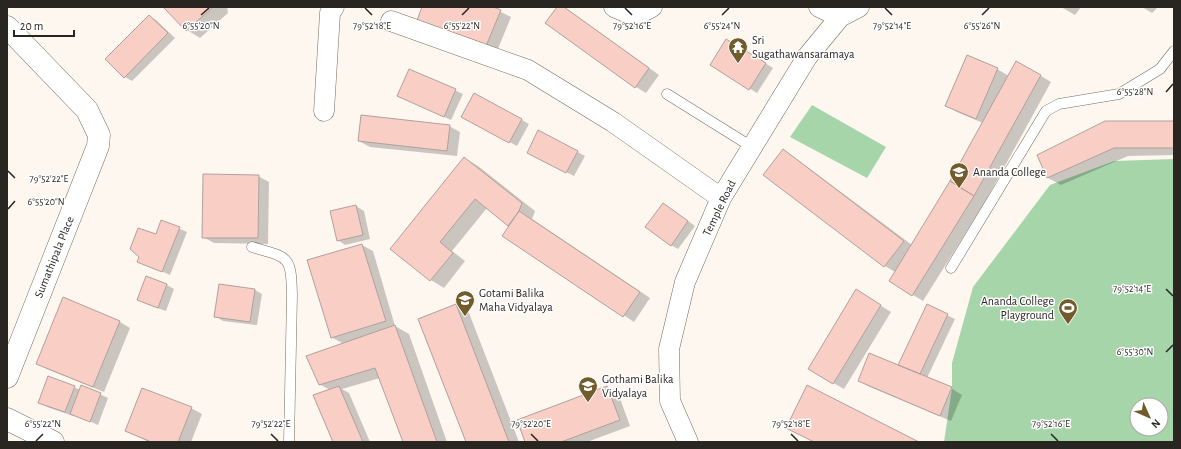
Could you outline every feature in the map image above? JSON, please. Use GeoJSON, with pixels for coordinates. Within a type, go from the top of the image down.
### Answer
{"type":"FeatureCollection","features":[{"type":"Feature","properties":{"kind":"street"},"geometry":{"type":"LineString","coordinates":[[324,112],[330,13],[334,7]]}},
{"type":"Feature","properties":{"kind":"street"},"geometry":{"type":"LineString","coordinates":[[614,7],[635,16],[652,7]]}},
{"type":"Feature","properties":{"kind":"street"},"geometry":{"type":"LineString","coordinates":[[819,7],[840,17]]}},
{"type":"Feature","properties":{"kind":"street","name":"Temple Road"},"geometry":{"type":"LineString","coordinates":[[688,442],[670,401],[669,349],[685,282],[721,198],[807,57],[840,17],[859,7]]}},
{"type":"Feature","properties":{"kind":"street"},"geometry":{"type":"LineString","coordinates":[[391,21],[528,70],[613,122],[721,198]]}},
{"type":"Feature","properties":{"kind":"street","name":"Sumathipala Place"},"geometry":{"type":"LineString","coordinates":[[7,27],[86,110],[99,136],[98,146],[7,378]]}},
{"type":"Feature","properties":{"kind":"street"},"geometry":{"type":"LineString","coordinates":[[7,419],[52,442]]}},
{"type":"Feature","properties":{"kind":"lane"},"geometry":{"type":"LineString","coordinates":[[951,268],[1046,111],[1059,104],[1119,94],[1160,69],[1174,51]]}},
{"type":"Feature","properties":{"kind":"lane"},"geometry":{"type":"LineString","coordinates":[[667,94],[752,147]]}},
{"type":"Feature","properties":{"kind":"lane"},"geometry":{"type":"LineString","coordinates":[[252,248],[280,255],[287,261],[291,271],[292,295],[289,442]]}},
{"type":"Feature","properties":{"kind":"green space"},"geometry":{"type":"Polygon","coordinates":[[[812,105],[886,147],[867,178],[790,137],[812,105]]]}},
{"type":"Feature","properties":{"kind":"green space","name":"Ananda College Playground"},"geometry":{"type":"Polygon","coordinates":[[[1174,159],[1174,442],[944,442],[952,388],[952,363],[973,287],[1050,185],[1114,161],[1174,159]]]}},
{"type":"Feature","properties":{"kind":"building"},"geometry":{"type":"Polygon","coordinates":[[[163,7],[213,7],[186,31],[163,7]]]}},
{"type":"Feature","properties":{"kind":"building"},"geometry":{"type":"Polygon","coordinates":[[[422,7],[493,7],[501,10],[484,51],[416,23],[422,7]]]}},
{"type":"Feature","properties":{"kind":"building"},"geometry":{"type":"Polygon","coordinates":[[[557,7],[564,7],[649,68],[635,88],[545,23],[557,7]]]}},
{"type":"Feature","properties":{"kind":"building"},"geometry":{"type":"Polygon","coordinates":[[[149,15],[168,33],[124,78],[105,59],[149,15]]]}},
{"type":"Feature","properties":{"kind":"building","name":"Sri Sugathawansaramaya"},"geometry":{"type":"Polygon","coordinates":[[[726,39],[766,63],[749,90],[710,65],[726,39]]]}},
{"type":"Feature","properties":{"kind":"building"},"geometry":{"type":"Polygon","coordinates":[[[967,55],[998,68],[976,119],[945,106],[967,55]]]}},
{"type":"Feature","properties":{"kind":"building"},"geometry":{"type":"Polygon","coordinates":[[[1016,61],[1041,75],[974,196],[950,181],[1016,61]]]}},
{"type":"Feature","properties":{"kind":"building"},"geometry":{"type":"Polygon","coordinates":[[[409,69],[456,89],[444,117],[397,96],[409,69]]]}},
{"type":"Feature","properties":{"kind":"building"},"geometry":{"type":"Polygon","coordinates":[[[474,93],[522,119],[509,143],[461,117],[474,93]]]}},
{"type":"Feature","properties":{"kind":"building"},"geometry":{"type":"Polygon","coordinates":[[[361,115],[450,125],[447,151],[358,141],[361,115]]]}},
{"type":"Feature","properties":{"kind":"building"},"geometry":{"type":"Polygon","coordinates":[[[1105,121],[1174,121],[1174,148],[1114,148],[1047,178],[1037,155],[1105,121]]]}},
{"type":"Feature","properties":{"kind":"building"},"geometry":{"type":"Polygon","coordinates":[[[538,130],[578,151],[566,173],[527,153],[538,130]]]}},
{"type":"Feature","properties":{"kind":"building"},"geometry":{"type":"Polygon","coordinates":[[[783,149],[904,241],[884,267],[763,175],[783,149]]]}},
{"type":"Feature","properties":{"kind":"building"},"geometry":{"type":"Polygon","coordinates":[[[464,157],[522,203],[519,211],[508,226],[475,199],[440,242],[453,253],[430,281],[390,249],[464,157]]]}},
{"type":"Feature","properties":{"kind":"building"},"geometry":{"type":"Polygon","coordinates":[[[203,174],[259,175],[258,238],[202,238],[203,174]]]}},
{"type":"Feature","properties":{"kind":"building"},"geometry":{"type":"Polygon","coordinates":[[[950,181],[974,196],[912,296],[889,281],[950,181]]]}},
{"type":"Feature","properties":{"kind":"building"},"geometry":{"type":"Polygon","coordinates":[[[663,203],[688,221],[671,246],[645,227],[663,203]]]}},
{"type":"Feature","properties":{"kind":"building"},"geometry":{"type":"Polygon","coordinates":[[[356,205],[363,235],[337,241],[330,211],[356,205]]]}},
{"type":"Feature","properties":{"kind":"building"},"geometry":{"type":"Polygon","coordinates":[[[519,211],[640,292],[623,317],[502,236],[519,211]]]}},
{"type":"Feature","properties":{"kind":"building"},"geometry":{"type":"Polygon","coordinates":[[[161,220],[180,227],[162,272],[137,262],[139,257],[130,249],[138,228],[156,234],[161,220]]]}},
{"type":"Feature","properties":{"kind":"building"},"geometry":{"type":"Polygon","coordinates":[[[362,244],[386,321],[331,338],[307,260],[362,244]]]}},
{"type":"Feature","properties":{"kind":"building"},"geometry":{"type":"Polygon","coordinates":[[[146,276],[167,284],[158,308],[137,300],[146,276]]]}},
{"type":"Feature","properties":{"kind":"building"},"geometry":{"type":"Polygon","coordinates":[[[219,284],[255,289],[250,322],[214,317],[219,284]]]}},
{"type":"Feature","properties":{"kind":"building"},"geometry":{"type":"Polygon","coordinates":[[[856,289],[881,305],[833,384],[808,369],[856,289]]]}},
{"type":"Feature","properties":{"kind":"building"},"geometry":{"type":"Polygon","coordinates":[[[63,297],[120,321],[93,387],[36,364],[63,297]]]}},
{"type":"Feature","properties":{"kind":"building"},"geometry":{"type":"Polygon","coordinates":[[[456,304],[509,442],[466,442],[418,319],[456,304]]]}},
{"type":"Feature","properties":{"kind":"building"},"geometry":{"type":"Polygon","coordinates":[[[927,304],[948,314],[920,374],[898,365],[927,304]]]}},
{"type":"Feature","properties":{"kind":"building"},"geometry":{"type":"Polygon","coordinates":[[[395,325],[437,442],[403,442],[375,368],[319,385],[306,356],[395,325]]]}},
{"type":"Feature","properties":{"kind":"building"},"geometry":{"type":"Polygon","coordinates":[[[869,353],[952,387],[940,416],[858,381],[869,353]]]}},
{"type":"Feature","properties":{"kind":"building"},"geometry":{"type":"Polygon","coordinates":[[[48,376],[75,386],[65,412],[38,403],[48,376]]]}},
{"type":"Feature","properties":{"kind":"building"},"geometry":{"type":"Polygon","coordinates":[[[81,385],[101,393],[90,422],[70,414],[81,385]]]}},
{"type":"Feature","properties":{"kind":"building"},"geometry":{"type":"Polygon","coordinates":[[[807,385],[919,442],[814,442],[786,428],[807,385]]]}},
{"type":"Feature","properties":{"kind":"building"},"geometry":{"type":"Polygon","coordinates":[[[339,386],[363,442],[333,442],[313,395],[339,386]]]}},
{"type":"Feature","properties":{"kind":"building","name":"Gothami Balika Vidyalaya"},"geometry":{"type":"Polygon","coordinates":[[[607,386],[620,420],[561,442],[525,442],[517,420],[607,386]]]}},
{"type":"Feature","properties":{"kind":"building"},"geometry":{"type":"Polygon","coordinates":[[[142,388],[192,407],[178,442],[149,442],[125,431],[142,388]]]}},
{"type":"Feature","properties":{"kind":"place","name":"Sri Sugathawansaramaya"},"geometry":{"type":"Point","coordinates":[738,64]}},
{"type":"Feature","properties":{"kind":"place","name":"Ananda College"},"geometry":{"type":"Point","coordinates":[959,189]}},
{"type":"Feature","properties":{"kind":"place","name":"Gotami Balika Maha Vidyalaya"},"geometry":{"type":"Point","coordinates":[465,317]}},
{"type":"Feature","properties":{"kind":"place","name":"Ananda College Playground"},"geometry":{"type":"Point","coordinates":[1068,325]}},
{"type":"Feature","properties":{"kind":"place","name":"Gothami Balika Vidyalaya"},"geometry":{"type":"Point","coordinates":[588,403]}}]}
